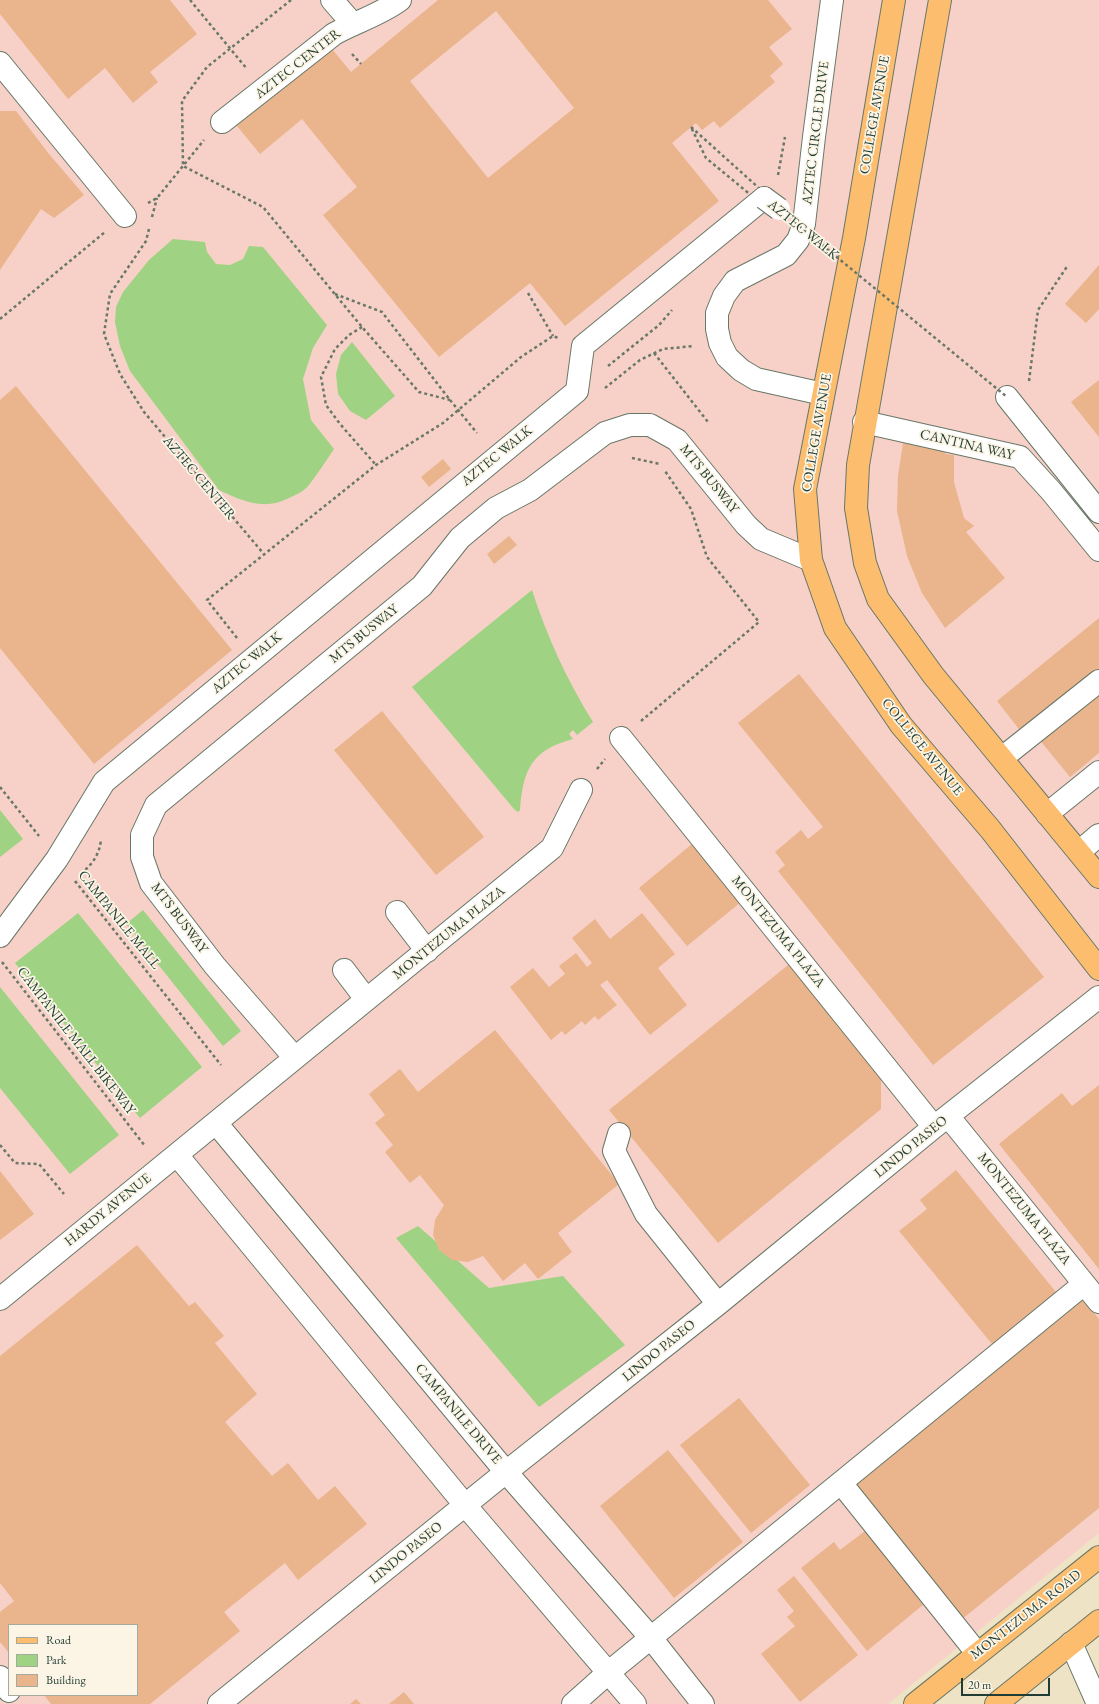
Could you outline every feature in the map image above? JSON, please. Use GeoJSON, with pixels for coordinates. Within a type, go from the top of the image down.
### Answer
{"type":"FeatureCollection","features":[{"type":"Feature","properties":{"kind":"main road","name":"COLLEGE AVENUE"},"geometry":{"type":"LineString","coordinates":[[894,0],[854,238],[805,489],[811,560],[835,628],[901,725],[990,829],[1099,969]]}},
{"type":"Feature","properties":{"kind":"main road"},"geometry":{"type":"LineString","coordinates":[[940,0],[903,217],[864,422],[858,465],[856,508],[865,562],[878,599],[933,675],[1099,877]]}},
{"type":"Feature","properties":{"kind":"main road","name":"MONTEZUMA ROAD"},"geometry":{"type":"LineString","coordinates":[[915,1704],[1099,1557]]}},
{"type":"Feature","properties":{"kind":"main road"},"geometry":{"type":"LineString","coordinates":[[996,1704],[1099,1621]]}},
{"type":"Feature","properties":{"kind":"street"},"geometry":{"type":"LineString","coordinates":[[332,0],[352,23]]}},
{"type":"Feature","properties":{"kind":"street","name":"AZTEC CENTER"},"geometry":{"type":"LineString","coordinates":[[222,122],[334,34],[352,23],[388,9],[400,0]]}},
{"type":"Feature","properties":{"kind":"street","name":"AZTEC CIRCLE DRIVE"},"geometry":{"type":"LineString","coordinates":[[823,394],[756,379],[740,370],[727,357],[720,343],[716,329],[718,313],[722,302],[735,281],[786,255],[798,240],[804,224],[832,0]]}},
{"type":"Feature","properties":{"kind":"street"},"geometry":{"type":"LineString","coordinates":[[0,63],[125,216]]}},
{"type":"Feature","properties":{"kind":"street","name":"AZTEC WALK"},"geometry":{"type":"LineString","coordinates":[[0,936],[57,858],[104,782],[577,391],[583,346],[764,198],[779,209]]}},
{"type":"Feature","properties":{"kind":"street"},"geometry":{"type":"LineString","coordinates":[[1007,397],[1099,512]]}},
{"type":"Feature","properties":{"kind":"street","name":"CANTINA WAY"},"geometry":{"type":"LineString","coordinates":[[864,422],[1020,457],[1051,491],[1099,550]]}},
{"type":"Feature","properties":{"kind":"street","name":"MTS BUSWAY"},"geometry":{"type":"LineString","coordinates":[[295,1058],[215,966],[151,883],[142,857],[142,835],[156,805],[422,586],[460,538],[496,508],[530,490],[605,433],[630,425],[650,425],[677,440],[746,525],[761,539],[811,560]]}},
{"type":"Feature","properties":{"kind":"street"},"geometry":{"type":"LineString","coordinates":[[1002,758],[1099,681]]}},
{"type":"Feature","properties":{"kind":"street","name":"MONTEZUMA PLAZA"},"geometry":{"type":"LineString","coordinates":[[621,738],[941,1121],[1099,1302]]}},
{"type":"Feature","properties":{"kind":"street"},"geometry":{"type":"LineString","coordinates":[[1047,814],[1099,772]]}},
{"type":"Feature","properties":{"kind":"street","name":"MONTEZUMA PLAZA"},"geometry":{"type":"LineString","coordinates":[[216,1123],[552,848],[581,790]]}},
{"type":"Feature","properties":{"kind":"street"},"geometry":{"type":"LineString","coordinates":[[1078,852],[1099,835]]}},
{"type":"Feature","properties":{"kind":"street"},"geometry":{"type":"LineString","coordinates":[[397,912],[427,951]]}},
{"type":"Feature","properties":{"kind":"street"},"geometry":{"type":"LineString","coordinates":[[344,970],[366,1000]]}},
{"type":"Feature","properties":{"kind":"street","name":"LINDO PASEO"},"geometry":{"type":"LineString","coordinates":[[218,1704],[506,1472],[718,1304],[941,1121],[1099,997]]}},
{"type":"Feature","properties":{"kind":"street","name":"HARDY AVENUE"},"geometry":{"type":"LineString","coordinates":[[0,1299],[216,1123]]}},
{"type":"Feature","properties":{"kind":"street","name":"CAMPANILE DRIVE"},"geometry":{"type":"LineString","coordinates":[[216,1123],[506,1472],[651,1638],[703,1704]]}},
{"type":"Feature","properties":{"kind":"street"},"geometry":{"type":"LineString","coordinates":[[619,1134],[614,1151],[646,1214],[718,1304]]}},
{"type":"Feature","properties":{"kind":"street"},"geometry":{"type":"LineString","coordinates":[[177,1156],[465,1505],[635,1704]]}},
{"type":"Feature","properties":{"kind":"street"},"geometry":{"type":"LineString","coordinates":[[573,1704],[609,1672],[1084,1284]]}},
{"type":"Feature","properties":{"kind":"street"},"geometry":{"type":"LineString","coordinates":[[842,1483],[977,1653]]}},
{"type":"Feature","properties":{"kind":"street"},"geometry":{"type":"LineString","coordinates":[[1071,1643],[1098,1704]]}},
{"type":"Feature","properties":{"kind":"street"},"geometry":{"type":"LineString","coordinates":[[0,1677],[8,1689]]}},
{"type":"Feature","properties":{"kind":"path"},"geometry":{"type":"LineString","coordinates":[[190,0],[230,50]]}},
{"type":"Feature","properties":{"kind":"path"},"geometry":{"type":"LineString","coordinates":[[291,0],[207,67],[182,101],[183,166],[263,207],[362,327],[419,392],[450,400]]}},
{"type":"Feature","properties":{"kind":"path"},"geometry":{"type":"LineString","coordinates":[[716,167],[706,158],[691,127],[724,158]]}},
{"type":"Feature","properties":{"kind":"path"},"geometry":{"type":"LineString","coordinates":[[152,220],[157,198]]}},
{"type":"Feature","properties":{"kind":"path","name":"AZTEC WALK"},"geometry":{"type":"LineString","coordinates":[[779,209],[1007,397]]}},
{"type":"Feature","properties":{"kind":"path","name":"AZTEC CENTER"},"geometry":{"type":"LineString","coordinates":[[150,227],[146,241],[110,294],[104,334],[120,374],[144,412],[263,554]]}},
{"type":"Feature","properties":{"kind":"path"},"geometry":{"type":"LineString","coordinates":[[1029,383],[1038,310],[1068,265]]}},
{"type":"Feature","properties":{"kind":"path"},"geometry":{"type":"LineString","coordinates":[[528,293],[553,336],[583,346]]}},
{"type":"Feature","properties":{"kind":"path"},"geometry":{"type":"LineString","coordinates":[[335,294],[382,312],[392,328],[477,433]]}},
{"type":"Feature","properties":{"kind":"path"},"geometry":{"type":"LineString","coordinates":[[362,327],[349,335],[335,349],[321,377],[326,405],[340,424],[376,465]]}},
{"type":"Feature","properties":{"kind":"path"},"geometry":{"type":"LineString","coordinates":[[241,644],[207,600],[376,465],[443,423],[521,357],[553,336]]}},
{"type":"Feature","properties":{"kind":"path"},"geometry":{"type":"LineString","coordinates":[[654,353],[708,422]]}},
{"type":"Feature","properties":{"kind":"path"},"geometry":{"type":"LineString","coordinates":[[581,790],[621,738],[759,622],[707,557],[691,509],[660,463],[632,458]]}},
{"type":"Feature","properties":{"kind":"path","name":"CAMPANILE MALL"},"geometry":{"type":"LineString","coordinates":[[0,787],[221,1065]]}},
{"type":"Feature","properties":{"kind":"path","name":"CAMPANILE MALL BIKEWAY"},"geometry":{"type":"LineString","coordinates":[[0,960],[136,1135]]}},
{"type":"Feature","properties":{"kind":"path"},"geometry":{"type":"LineString","coordinates":[[0,1145],[15,1163],[39,1164],[64,1194]]}},
{"type":"Feature","properties":{"kind":"shaded area"},"geometry":{"type":"Polygon","coordinates":[[[0,0],[1099,0],[1099,1533],[888,1704],[0,1704],[0,0]]]}},
{"type":"Feature","properties":{"kind":"green space"},"geometry":{"type":"Polygon","coordinates":[[[173,239],[205,242],[207,252],[216,264],[230,265],[243,259],[249,246],[263,247],[327,325],[313,348],[303,379],[311,420],[334,449],[309,485],[292,497],[280,502],[262,504],[245,501],[219,490],[130,371],[120,346],[115,322],[116,307],[123,292],[149,260],[173,239]]]}},
{"type":"Feature","properties":{"kind":"green space"},"geometry":{"type":"Polygon","coordinates":[[[352,342],[395,396],[366,420],[350,411],[338,394],[336,374],[341,355],[352,342]]]}},
{"type":"Feature","properties":{"kind":"green space"},"geometry":{"type":"Polygon","coordinates":[[[532,590],[544,625],[558,658],[593,722],[577,735],[573,730],[569,734],[573,739],[548,749],[539,755],[532,763],[527,772],[521,796],[520,810],[518,812],[412,687],[532,590]]]}},
{"type":"Feature","properties":{"kind":"green space"},"geometry":{"type":"Polygon","coordinates":[[[0,810],[23,839],[0,857],[0,810]]]}},
{"type":"Feature","properties":{"kind":"green space"},"geometry":{"type":"Polygon","coordinates":[[[143,910],[241,1031],[223,1046],[126,924],[143,910]]]}},
{"type":"Feature","properties":{"kind":"green space"},"geometry":{"type":"Polygon","coordinates":[[[78,913],[202,1067],[140,1118],[15,963],[78,913]]]}},
{"type":"Feature","properties":{"kind":"green space"},"geometry":{"type":"Polygon","coordinates":[[[0,987],[119,1135],[70,1174],[0,1088],[0,987]]]}},
{"type":"Feature","properties":{"kind":"green space"},"geometry":{"type":"Polygon","coordinates":[[[418,1226],[489,1288],[563,1276],[625,1345],[539,1407],[396,1238],[418,1226]]]}},
{"type":"Feature","properties":{"kind":"building"},"geometry":{"type":"Polygon","coordinates":[[[0,0],[170,0],[197,34],[150,72],[158,82],[133,103],[105,68],[68,99],[0,14],[0,0]]]}},
{"type":"Feature","properties":{"kind":"building"},"geometry":{"type":"Polygon","coordinates":[[[438,0],[768,0],[792,29],[769,47],[783,64],[770,76],[775,82],[720,128],[714,121],[702,130],[696,123],[672,143],[719,201],[565,326],[530,283],[439,357],[323,215],[357,187],[302,119],[260,154],[223,109],[318,32],[351,72],[438,0]],[[496,11],[410,81],[488,178],[574,108],[496,11]]]}},
{"type":"Feature","properties":{"kind":"building"},"geometry":{"type":"Polygon","coordinates":[[[0,111],[16,111],[49,154],[84,195],[54,218],[41,209],[0,270],[0,111]]]}},
{"type":"Feature","properties":{"kind":"building"},"geometry":{"type":"Polygon","coordinates":[[[1099,265],[1099,309],[1086,323],[1065,304],[1099,265]]]}},
{"type":"Feature","properties":{"kind":"building"},"geometry":{"type":"Polygon","coordinates":[[[1099,380],[1099,437],[1071,402],[1099,380]]]}},
{"type":"Feature","properties":{"kind":"building"},"geometry":{"type":"Polygon","coordinates":[[[16,386],[232,650],[94,764],[0,648],[0,400],[16,386]]]}},
{"type":"Feature","properties":{"kind":"building"},"geometry":{"type":"Polygon","coordinates":[[[903,443],[946,450],[945,454],[954,455],[954,482],[964,518],[974,526],[966,532],[1005,578],[945,628],[922,593],[907,556],[897,511],[898,476],[903,443]]]}},
{"type":"Feature","properties":{"kind":"building"},"geometry":{"type":"Polygon","coordinates":[[[443,459],[451,469],[429,487],[421,477],[443,459]]]}},
{"type":"Feature","properties":{"kind":"building"},"geometry":{"type":"Polygon","coordinates":[[[509,536],[517,545],[494,564],[487,554],[509,536]]]}},
{"type":"Feature","properties":{"kind":"building"},"geometry":{"type":"Polygon","coordinates":[[[1099,618],[1099,670],[1022,733],[997,701],[1099,618]]]}},
{"type":"Feature","properties":{"kind":"building"},"geometry":{"type":"Polygon","coordinates":[[[799,674],[1044,977],[933,1065],[778,871],[785,865],[775,852],[801,830],[808,839],[823,827],[738,723],[799,674]]]}},
{"type":"Feature","properties":{"kind":"building"},"geometry":{"type":"Polygon","coordinates":[[[1099,688],[1099,753],[1070,777],[1038,738],[1099,688]]]}},
{"type":"Feature","properties":{"kind":"building"},"geometry":{"type":"Polygon","coordinates":[[[382,711],[484,837],[436,875],[334,750],[382,711]]]}},
{"type":"Feature","properties":{"kind":"building"},"geometry":{"type":"Polygon","coordinates":[[[692,844],[741,902],[687,946],[639,888],[692,844]]]}},
{"type":"Feature","properties":{"kind":"building"},"geometry":{"type":"Polygon","coordinates":[[[642,913],[675,954],[658,968],[687,1005],[650,1035],[607,980],[600,985],[617,1005],[598,1020],[595,1016],[585,1025],[582,1021],[565,1035],[562,1031],[551,1040],[510,987],[533,968],[549,987],[565,974],[559,966],[576,953],[587,967],[592,963],[572,938],[595,919],[610,939],[642,913]]]}},
{"type":"Feature","properties":{"kind":"building"},"geometry":{"type":"Polygon","coordinates":[[[793,961],[881,1073],[881,1109],[718,1243],[609,1110],[793,961]]]}},
{"type":"Feature","properties":{"kind":"building"},"geometry":{"type":"Polygon","coordinates":[[[495,1030],[619,1184],[558,1233],[572,1252],[538,1279],[525,1263],[503,1281],[483,1256],[468,1262],[452,1260],[439,1250],[433,1235],[435,1220],[444,1205],[420,1175],[410,1183],[385,1152],[393,1145],[375,1123],[385,1115],[369,1094],[400,1069],[418,1092],[495,1030]]]}},
{"type":"Feature","properties":{"kind":"building"},"geometry":{"type":"Polygon","coordinates":[[[1099,1085],[1099,1269],[999,1144],[1062,1093],[1072,1106],[1099,1085]]]}},
{"type":"Feature","properties":{"kind":"building"},"geometry":{"type":"Polygon","coordinates":[[[956,1170],[1056,1292],[992,1344],[899,1231],[927,1209],[920,1200],[956,1170]]]}},
{"type":"Feature","properties":{"kind":"building"},"geometry":{"type":"Polygon","coordinates":[[[0,1171],[34,1214],[0,1240],[0,1171]]]}},
{"type":"Feature","properties":{"kind":"building"},"geometry":{"type":"Polygon","coordinates":[[[137,1245],[189,1306],[195,1302],[224,1336],[215,1343],[257,1394],[225,1422],[272,1476],[288,1463],[318,1500],[335,1486],[367,1524],[298,1580],[285,1563],[224,1612],[240,1631],[150,1704],[51,1704],[45,1696],[138,1696],[138,1624],[8,1624],[8,1652],[0,1642],[0,1612],[14,1601],[0,1583],[0,1356],[137,1245]]]}},
{"type":"Feature","properties":{"kind":"building"},"geometry":{"type":"Polygon","coordinates":[[[1083,1300],[1099,1319],[1099,1508],[961,1620],[853,1487],[1083,1300]]]}},
{"type":"Feature","properties":{"kind":"building"},"geometry":{"type":"Polygon","coordinates":[[[739,1398],[810,1485],[751,1533],[680,1445],[739,1398]]]}},
{"type":"Feature","properties":{"kind":"building"},"geometry":{"type":"Polygon","coordinates":[[[668,1450],[743,1542],[674,1598],[600,1506],[668,1450]]]}},
{"type":"Feature","properties":{"kind":"building"},"geometry":{"type":"Polygon","coordinates":[[[865,1531],[924,1604],[867,1651],[801,1568],[834,1542],[840,1550],[865,1531]]]}},
{"type":"Feature","properties":{"kind":"building"},"geometry":{"type":"Polygon","coordinates":[[[794,1576],[858,1655],[800,1702],[761,1654],[795,1626],[787,1617],[794,1611],[777,1590],[794,1576]]]}},
{"type":"Feature","properties":{"kind":"building"},"geometry":{"type":"Polygon","coordinates":[[[404,1692],[414,1704],[389,1704],[404,1692]]]}},
{"type":"Feature","properties":{"kind":"building"},"geometry":{"type":"Polygon","coordinates":[[[356,1699],[361,1704],[350,1704],[356,1699]]]}}]}
